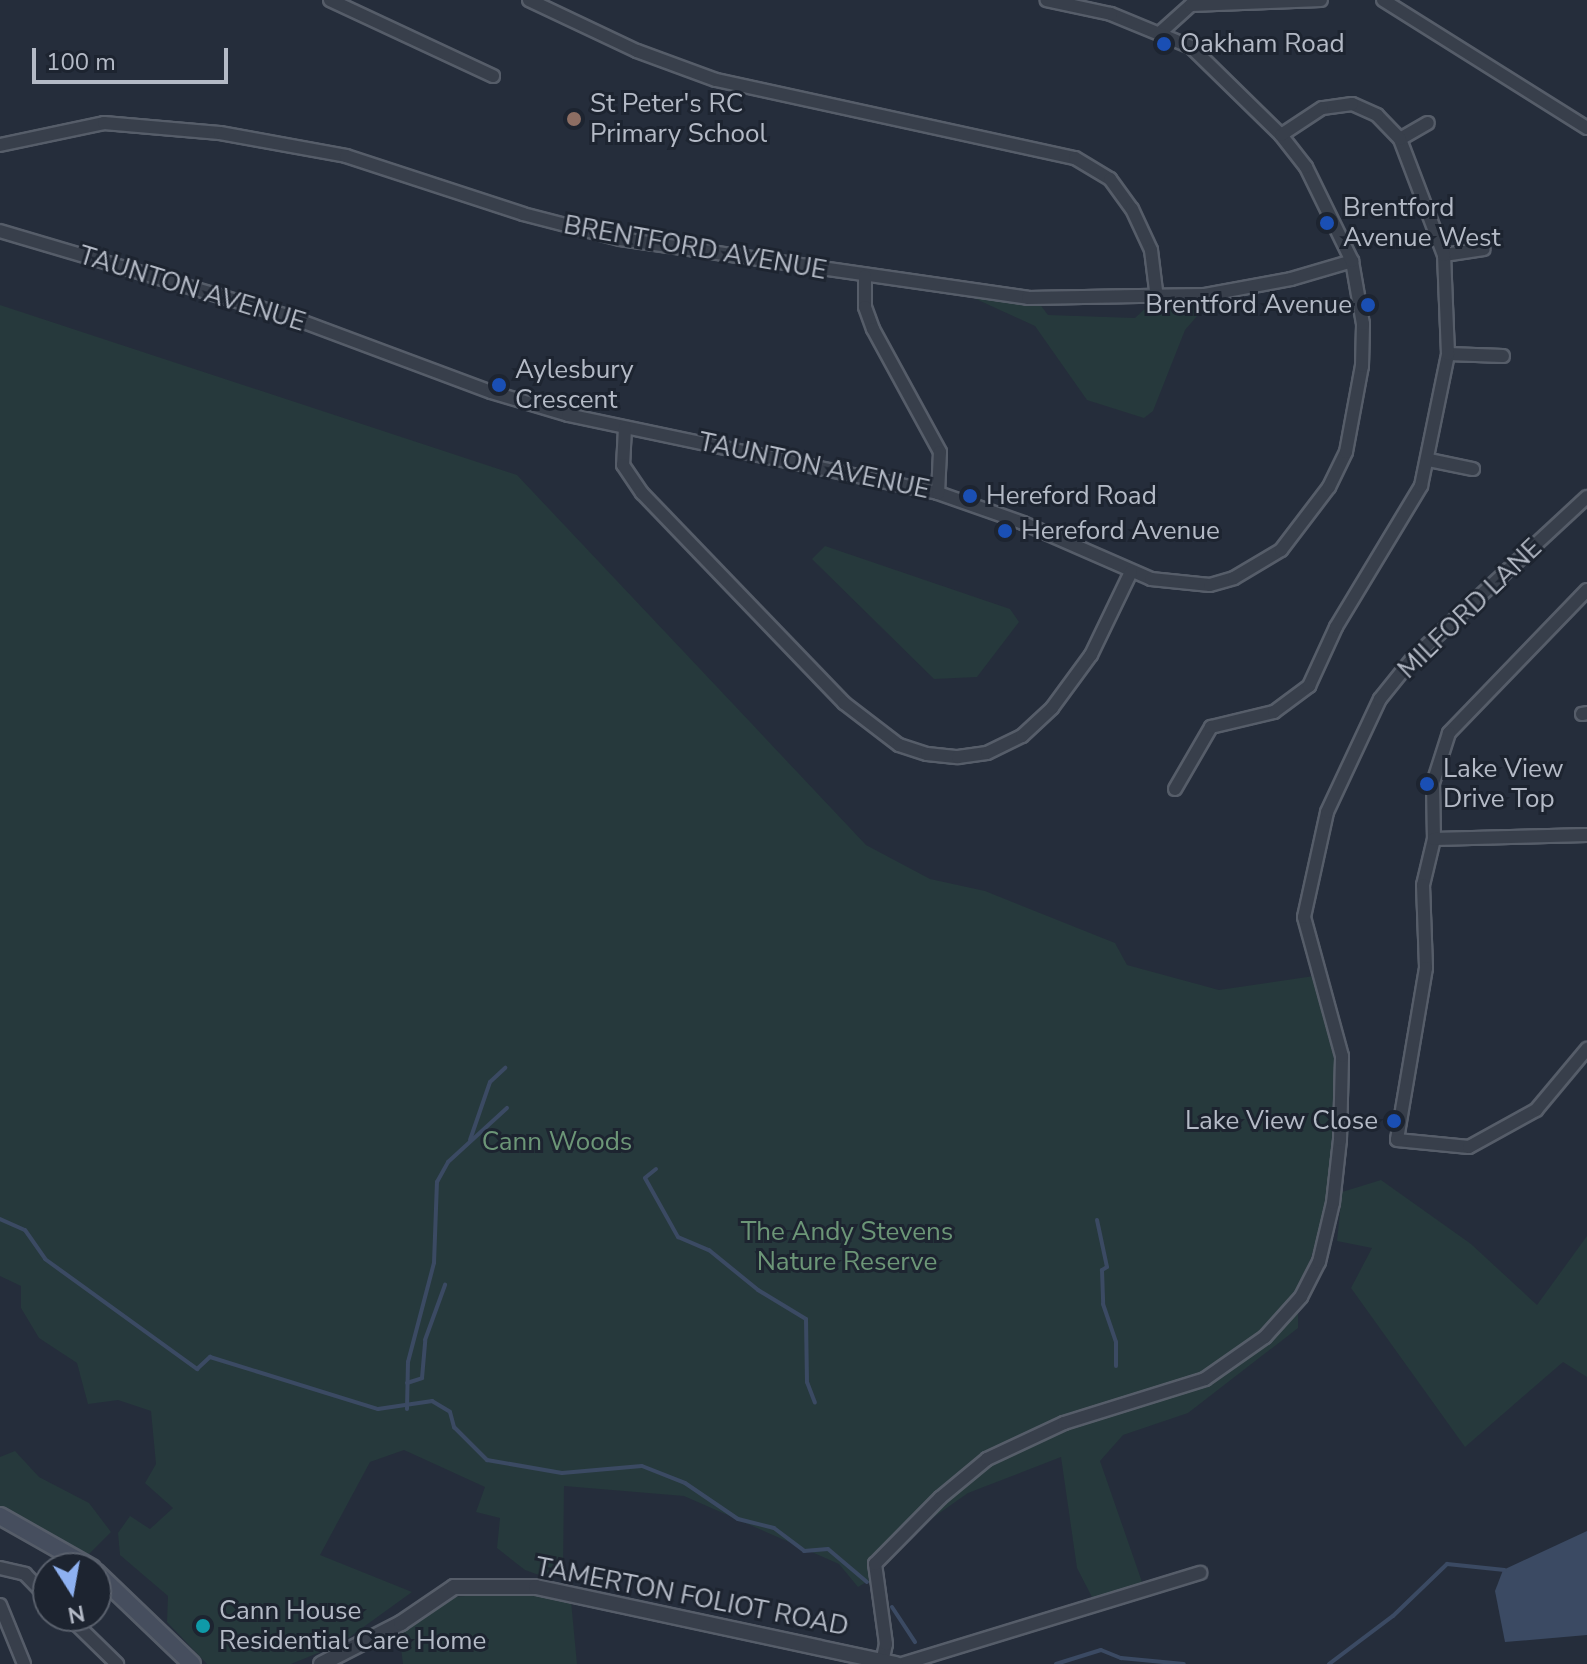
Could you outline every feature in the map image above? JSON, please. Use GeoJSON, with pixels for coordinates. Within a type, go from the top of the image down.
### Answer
{"type":"FeatureCollection","features":[{"type":"Feature","properties":{"kind":"main road"},"geometry":{"type":"LineString","coordinates":[[0,1516],[63,1552]]}},
{"type":"Feature","properties":{"kind":"main road"},"geometry":{"type":"LineString","coordinates":[[112,1587],[192,1664]]}},
{"type":"Feature","properties":{"kind":"street"},"geometry":{"type":"LineString","coordinates":[[330,0],[493,76]]}},
{"type":"Feature","properties":{"kind":"street"},"geometry":{"type":"LineString","coordinates":[[529,0],[637,51],[716,80],[1075,158],[1110,179],[1132,209],[1151,250],[1157,299]]}},
{"type":"Feature","properties":{"kind":"street","name":"TAUNTON AVENUE"},"geometry":{"type":"LineString","coordinates":[[0,231],[293,318],[491,392],[625,428],[938,493],[1023,523],[1131,572],[1210,585],[1234,578],[1281,550],[1310,515],[1346,452],[1358,410],[1363,324],[1352,261],[1315,184],[1281,135],[1191,47],[1162,31],[1046,0]]}},
{"type":"Feature","properties":{"kind":"street"},"geometry":{"type":"LineString","coordinates":[[1162,31],[1191,5],[1321,0]]}},
{"type":"Feature","properties":{"kind":"street"},"geometry":{"type":"LineString","coordinates":[[1383,0],[1587,128]]}},
{"type":"Feature","properties":{"kind":"street"},"geometry":{"type":"LineString","coordinates":[[1175,789],[1211,727],[1274,712],[1309,686],[1336,627],[1421,486],[1429,460],[1448,354],[1444,255],[1400,139],[1377,115],[1352,104],[1322,108],[1281,135]]}},
{"type":"Feature","properties":{"kind":"street","name":"BRENTFORD AVENUE"},"geometry":{"type":"LineString","coordinates":[[0,145],[104,123],[220,133],[346,156],[567,228],[865,276],[1028,298],[1157,299],[1291,279],[1352,261]]}},
{"type":"Feature","properties":{"kind":"street"},"geometry":{"type":"LineString","coordinates":[[1400,139],[1428,123]]}},
{"type":"Feature","properties":{"kind":"street"},"geometry":{"type":"LineString","coordinates":[[1444,255],[1484,249]]}},
{"type":"Feature","properties":{"kind":"street"},"geometry":{"type":"LineString","coordinates":[[865,276],[865,307],[873,329],[940,452],[938,493]]}},
{"type":"Feature","properties":{"kind":"street"},"geometry":{"type":"LineString","coordinates":[[1448,354],[1503,356]]}},
{"type":"Feature","properties":{"kind":"street"},"geometry":{"type":"LineString","coordinates":[[625,428],[623,465],[642,493],[844,703],[899,745],[927,754],[958,757],[987,753],[1022,736],[1052,708],[1091,655],[1131,572]]}},
{"type":"Feature","properties":{"kind":"street"},"geometry":{"type":"LineString","coordinates":[[1429,460],[1473,469]]}},
{"type":"Feature","properties":{"kind":"street","name":"MILFORD LANE"},"geometry":{"type":"LineString","coordinates":[[894,1662],[872,1571],[900,1535],[940,1498],[987,1459],[1064,1423],[1205,1379],[1265,1337],[1301,1297],[1319,1262],[1333,1203],[1340,1140],[1342,1056],[1304,917],[1327,812],[1380,699],[1413,658],[1587,497]]}},
{"type":"Feature","properties":{"kind":"street"},"geometry":{"type":"LineString","coordinates":[[1587,590],[1449,733],[1433,783],[1434,839],[1423,885],[1426,968],[1397,1140],[1469,1147],[1536,1110],[1587,1049]]}},
{"type":"Feature","properties":{"kind":"street"},"geometry":{"type":"LineString","coordinates":[[1434,839],[1587,835]]}},
{"type":"Feature","properties":{"kind":"street"},"geometry":{"type":"LineString","coordinates":[[0,1568],[25,1574],[32,1581]]}},
{"type":"Feature","properties":{"kind":"street"},"geometry":{"type":"LineString","coordinates":[[894,1662],[1200,1573]]}},
{"type":"Feature","properties":{"kind":"street","name":"TAMERTON FOLIOT ROAD"},"geometry":{"type":"LineString","coordinates":[[321,1664],[401,1623],[454,1587],[536,1587],[894,1662]]}},
{"type":"Feature","properties":{"kind":"street"},"geometry":{"type":"LineString","coordinates":[[0,1605],[24,1664]]}},
{"type":"Feature","properties":{"kind":"street"},"geometry":{"type":"LineString","coordinates":[[84,1632],[117,1664]]}},
{"type":"Feature","properties":{"kind":"green space"},"geometry":{"type":"Polygon","coordinates":[[[965,294],[1039,303],[1048,315],[1135,318],[1149,305],[1211,300],[1185,330],[1153,411],[1144,418],[1087,400],[1035,326],[965,294]]]}},
{"type":"Feature","properties":{"kind":"green space","name":"Cann Woods"},"geometry":{"type":"Polygon","coordinates":[[[0,305],[517,475],[866,845],[930,879],[985,891],[1115,943],[1127,965],[1219,990],[1314,976],[1339,1057],[1334,1185],[1298,1298],[1298,1328],[1188,1413],[1123,1435],[1100,1461],[1142,1582],[1094,1601],[1077,1568],[1061,1457],[968,1493],[891,1547],[880,1574],[858,1587],[839,1564],[684,1496],[564,1486],[563,1571],[550,1579],[525,1570],[497,1548],[500,1518],[476,1512],[485,1487],[404,1450],[370,1462],[320,1555],[412,1592],[340,1644],[291,1664],[207,1664],[167,1622],[168,1596],[120,1555],[118,1533],[130,1516],[150,1529],[173,1508],[145,1483],[156,1464],[151,1411],[118,1400],[88,1404],[77,1363],[39,1338],[21,1308],[21,1286],[0,1276],[0,305]]]}},
{"type":"Feature","properties":{"kind":"green space"},"geometry":{"type":"Polygon","coordinates":[[[825,546],[1010,609],[1019,622],[977,677],[934,679],[812,559],[825,546]]]}},
{"type":"Feature","properties":{"kind":"green space"},"geometry":{"type":"Polygon","coordinates":[[[1381,1180],[1471,1244],[1537,1305],[1587,1236],[1587,1377],[1563,1362],[1465,1447],[1351,1288],[1372,1248],[1337,1241],[1342,1192],[1381,1180]]]}},
{"type":"Feature","properties":{"kind":"green space"},"geometry":{"type":"Polygon","coordinates":[[[15,1451],[39,1477],[89,1503],[111,1532],[91,1552],[74,1552],[0,1511],[0,1457],[15,1451]]]}},
{"type":"Feature","properties":{"kind":"green space"},"geometry":{"type":"Polygon","coordinates":[[[531,1592],[571,1601],[577,1664],[403,1664],[399,1632],[449,1597],[531,1592]]]}},
{"type":"Feature","properties":{"kind":"water"},"geometry":{"type":"Polygon","coordinates":[[[1587,1531],[1587,1635],[1505,1642],[1495,1591],[1503,1570],[1587,1531]]]}},
{"type":"Feature","properties":{"kind":"waterway"},"geometry":{"type":"LineString","coordinates":[[470,1140],[490,1082],[505,1068]]}},
{"type":"Feature","properties":{"kind":"waterway"},"geometry":{"type":"LineString","coordinates":[[407,1409],[408,1362],[434,1263],[437,1182],[448,1162],[507,1108]]}},
{"type":"Feature","properties":{"kind":"waterway"},"geometry":{"type":"LineString","coordinates":[[656,1169],[645,1178],[678,1237],[709,1250],[758,1290],[806,1319],[807,1382],[815,1403]]}},
{"type":"Feature","properties":{"kind":"waterway"},"geometry":{"type":"LineString","coordinates":[[0,1219],[25,1230],[45,1259],[197,1369],[210,1357],[378,1409],[432,1401],[450,1412],[454,1427],[487,1460],[562,1473],[642,1466],[685,1483],[738,1519],[774,1528],[804,1551],[828,1549],[867,1582]]}},
{"type":"Feature","properties":{"kind":"waterway"},"geometry":{"type":"LineString","coordinates":[[1097,1220],[1107,1267],[1102,1270],[1103,1304],[1116,1342],[1116,1366]]}},
{"type":"Feature","properties":{"kind":"waterway"},"geometry":{"type":"LineString","coordinates":[[407,1383],[422,1378],[425,1340],[445,1285]]}},
{"type":"Feature","properties":{"kind":"waterway"},"geometry":{"type":"LineString","coordinates":[[1329,1664],[1393,1616],[1447,1564],[1505,1570]]}},
{"type":"Feature","properties":{"kind":"waterway"},"geometry":{"type":"LineString","coordinates":[[892,1607],[915,1642]]}},
{"type":"Feature","properties":{"kind":"waterway"},"geometry":{"type":"LineString","coordinates":[[1056,1664],[1101,1650],[1121,1658],[1184,1664]]}},
{"type":"Feature","properties":{"kind":"place","name":"Oakham Road"},"geometry":{"type":"Point","coordinates":[1164,44]}},
{"type":"Feature","properties":{"kind":"place","name":"St Peter's RC Primary School"},"geometry":{"type":"Point","coordinates":[574,119]}},
{"type":"Feature","properties":{"kind":"place","name":"Brentford Avenue West"},"geometry":{"type":"Point","coordinates":[1327,223]}},
{"type":"Feature","properties":{"kind":"place","name":"Brentford Avenue"},"geometry":{"type":"Point","coordinates":[1368,305]}},
{"type":"Feature","properties":{"kind":"place","name":"Aylesbury Crescent"},"geometry":{"type":"Point","coordinates":[499,385]}},
{"type":"Feature","properties":{"kind":"place","name":"Hereford Road"},"geometry":{"type":"Point","coordinates":[970,496]}},
{"type":"Feature","properties":{"kind":"place","name":"Hereford Avenue"},"geometry":{"type":"Point","coordinates":[1005,531]}},
{"type":"Feature","properties":{"kind":"place","name":"Lake View Drive Top"},"geometry":{"type":"Point","coordinates":[1427,784]}},
{"type":"Feature","properties":{"kind":"place","name":"Lake View Close"},"geometry":{"type":"Point","coordinates":[1394,1121]}},
{"type":"Feature","properties":{"kind":"place","name":"Cann House Residential Care Home"},"geometry":{"type":"Point","coordinates":[203,1626]}},
{"type":"Feature","properties":{"kind":"park label","name":"The Andy Stevens Nature Reserve"},"geometry":{"type":"Point","coordinates":[847,1247]}}]}
